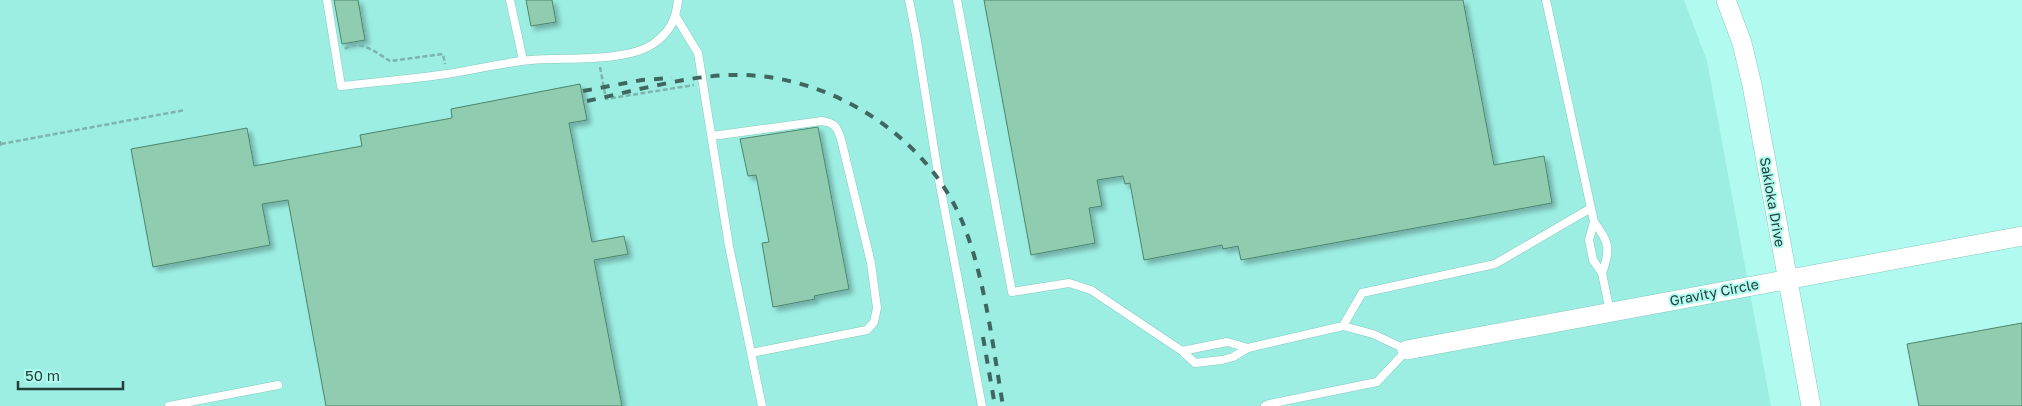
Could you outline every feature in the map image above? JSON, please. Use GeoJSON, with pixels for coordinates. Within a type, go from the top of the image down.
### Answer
{"type":"FeatureCollection","features":[{"type":"Feature","properties":{"kind":"street","name":"Sakioka Drive"},"geometry":{"type":"LineString","coordinates":[[1726,0],[1742,43],[1752,85],[1811,406]]}},
{"type":"Feature","properties":{"kind":"street","name":"Gravity Circle"},"geometry":{"type":"LineString","coordinates":[[1407,350],[2022,236]]}},
{"type":"Feature","properties":{"kind":"lane"},"geometry":{"type":"LineString","coordinates":[[327,0],[341,86],[446,74],[523,60],[611,57],[652,45],[668,31],[676,17],[678,0]]}},
{"type":"Feature","properties":{"kind":"lane"},"geometry":{"type":"LineString","coordinates":[[510,0],[523,60]]}},
{"type":"Feature","properties":{"kind":"lane"},"geometry":{"type":"LineString","coordinates":[[909,0],[938,180],[982,406]]}},
{"type":"Feature","properties":{"kind":"lane"},"geometry":{"type":"LineString","coordinates":[[958,0],[1012,292],[1069,283],[1091,290],[1182,351],[1195,363],[1233,357],[1248,348],[1343,326],[1374,334],[1407,350],[1377,382],[1265,406]]}},
{"type":"Feature","properties":{"kind":"lane"},"geometry":{"type":"LineString","coordinates":[[1546,0],[1594,222],[1605,236],[1608,256],[1602,274]]}},
{"type":"Feature","properties":{"kind":"lane"},"geometry":{"type":"LineString","coordinates":[[676,17],[698,53],[729,246],[762,406]]}},
{"type":"Feature","properties":{"kind":"lane"},"geometry":{"type":"LineString","coordinates":[[712,136],[822,121],[833,123],[837,126],[871,263],[877,308],[874,322],[868,330],[751,353]]}},
{"type":"Feature","properties":{"kind":"lane"},"geometry":{"type":"LineString","coordinates":[[1343,326],[1362,293],[1495,264],[1591,208]]}},
{"type":"Feature","properties":{"kind":"lane"},"geometry":{"type":"LineString","coordinates":[[1594,222],[1589,240],[1592,260],[1602,274],[1610,312]]}},
{"type":"Feature","properties":{"kind":"lane"},"geometry":{"type":"LineString","coordinates":[[1182,351],[1227,342],[1248,348]]}},
{"type":"Feature","properties":{"kind":"lane"},"geometry":{"type":"LineString","coordinates":[[169,406],[278,385]]}},
{"type":"Feature","properties":{"kind":"path"},"geometry":{"type":"LineString","coordinates":[[335,51],[343,50],[348,46],[367,47],[390,61],[443,54],[446,74]]}},
{"type":"Feature","properties":{"kind":"path"},"geometry":{"type":"LineString","coordinates":[[592,67],[600,67],[606,99],[704,83]]}},
{"type":"Feature","properties":{"kind":"path"},"geometry":{"type":"LineString","coordinates":[[0,148],[0,142],[185,110]]}},
{"type":"Feature","properties":{"kind":"shaded area"},"geometry":{"type":"Polygon","coordinates":[[[0,0],[1684,0],[1707,61],[1771,406],[0,406],[0,0]]]}},
{"type":"Feature","properties":{"kind":"building"},"geometry":{"type":"Polygon","coordinates":[[[334,0],[358,0],[365,40],[342,44],[334,0]]]}},
{"type":"Feature","properties":{"kind":"building"},"geometry":{"type":"Polygon","coordinates":[[[526,0],[552,0],[556,22],[531,26],[526,0]]]}},
{"type":"Feature","properties":{"kind":"building"},"geometry":{"type":"Polygon","coordinates":[[[984,0],[1463,0],[1494,165],[1544,156],[1552,203],[1241,260],[1238,246],[1223,249],[1222,245],[1144,260],[1130,183],[1125,184],[1123,176],[1097,180],[1102,206],[1089,208],[1095,243],[1031,255],[984,0]]]}},
{"type":"Feature","properties":{"kind":"building"},"geometry":{"type":"Polygon","coordinates":[[[580,84],[587,120],[569,123],[592,242],[624,236],[628,254],[594,260],[622,406],[326,406],[288,200],[262,204],[270,245],[153,267],[131,149],[247,128],[254,166],[362,146],[360,135],[452,118],[451,109],[580,84]]]}},
{"type":"Feature","properties":{"kind":"building"},"geometry":{"type":"Polygon","coordinates":[[[818,127],[849,289],[814,296],[815,299],[773,307],[762,243],[769,242],[756,175],[748,176],[740,139],[818,127]]]}},
{"type":"Feature","properties":{"kind":"building"},"geometry":{"type":"Polygon","coordinates":[[[2022,323],[2022,406],[1919,406],[1907,344],[2022,323]]]}},
{"type":"Feature","properties":{"kind":"railway"},"geometry":{"type":"LineString","coordinates":[[587,101],[694,78],[738,75],[759,76],[791,81],[822,91],[852,105],[880,122],[906,143],[928,166],[947,192],[962,221],[977,265],[992,336],[1003,406]]}},
{"type":"Feature","properties":{"kind":"railway"},"geometry":{"type":"LineString","coordinates":[[583,91],[642,80],[672,78]]}},
{"type":"Feature","properties":{"kind":"railway"},"geometry":{"type":"LineString","coordinates":[[983,337],[995,406]]}}]}
